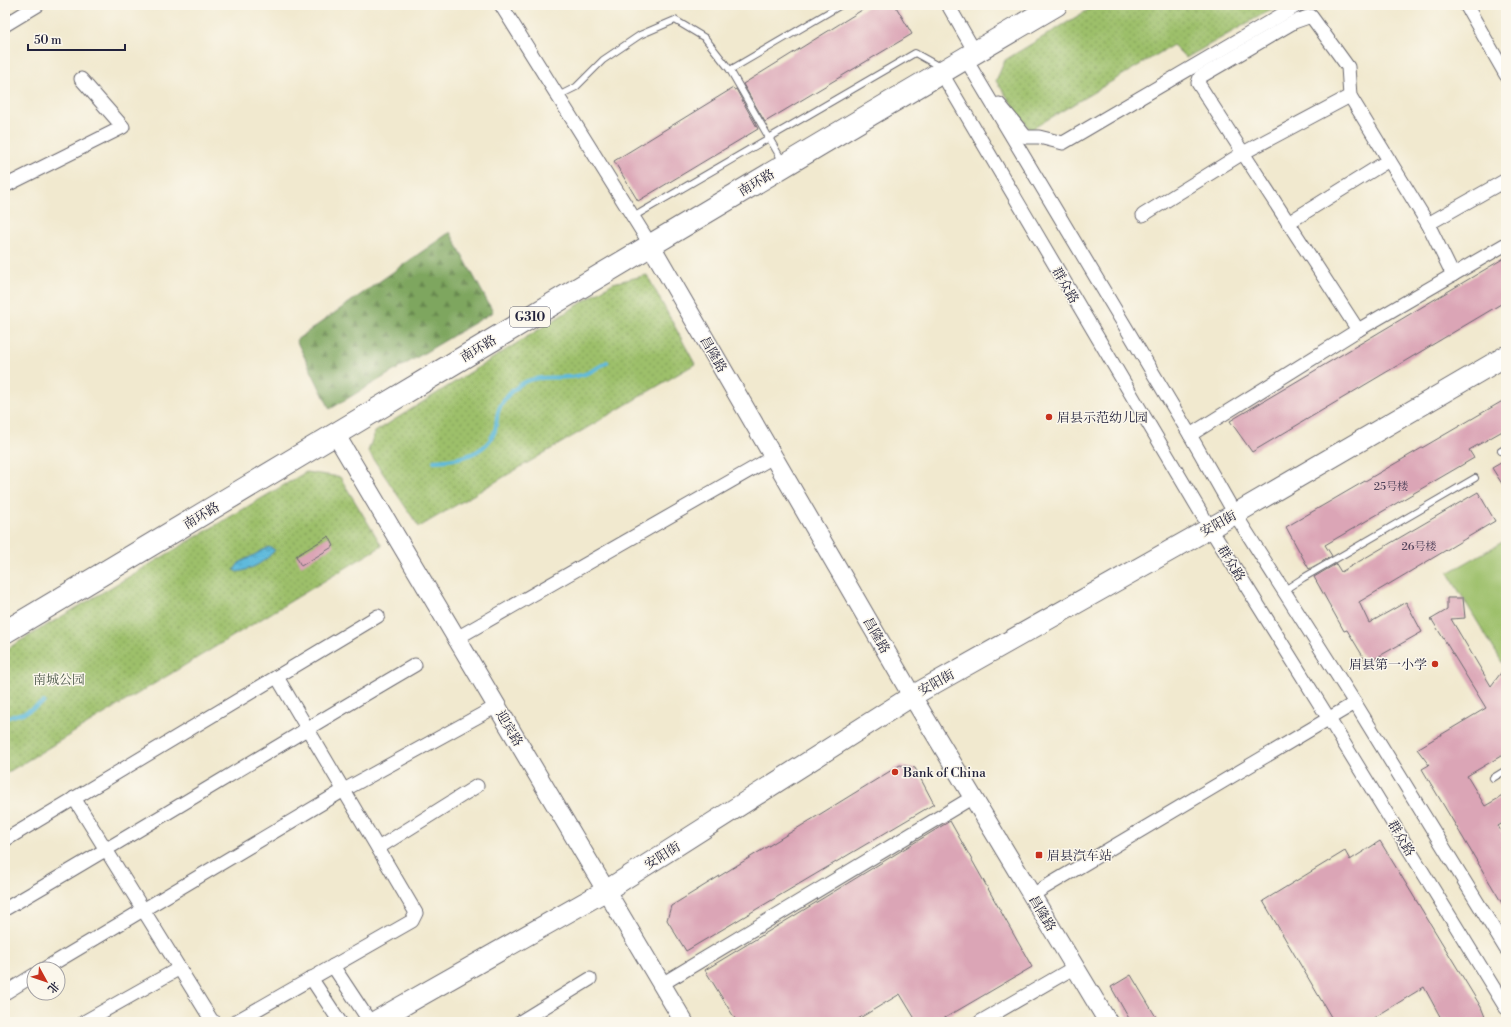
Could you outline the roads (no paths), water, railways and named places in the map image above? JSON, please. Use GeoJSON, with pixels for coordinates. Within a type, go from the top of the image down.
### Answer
{"type":"FeatureCollection","features":[{"type":"Feature","properties":{"kind":"highway","name":"南环路"},"geometry":{"type":"LineString","coordinates":[[5,632],[336,435],[650,244],[1056,5]]}},
{"type":"Feature","properties":{"kind":"main road","name":"安阳街"},"geometry":{"type":"LineString","coordinates":[[374,1022],[606,890],[912,696],[1235,514],[1506,356]]}},
{"type":"Feature","properties":{"kind":"street"},"geometry":{"type":"LineString","coordinates":[[5,25],[38,5]]}},
{"type":"Feature","properties":{"kind":"street"},"geometry":{"type":"LineString","coordinates":[[501,5],[650,244]]}},
{"type":"Feature","properties":{"kind":"street"},"geometry":{"type":"LineString","coordinates":[[948,5],[986,94],[1190,435],[1235,514],[1355,703],[1506,949]]}},
{"type":"Feature","properties":{"kind":"street"},"geometry":{"type":"LineString","coordinates":[[986,94],[993,96],[1026,137],[1039,137],[1063,142],[1298,5]]}},
{"type":"Feature","properties":{"kind":"street"},"geometry":{"type":"LineString","coordinates":[[1466,5],[1506,75]]}},
{"type":"Feature","properties":{"kind":"street"},"geometry":{"type":"LineString","coordinates":[[1358,330],[1198,83],[1200,77],[1294,22],[1311,16],[1348,67],[1350,96],[1428,224],[1454,275]]}},
{"type":"Feature","properties":{"kind":"street","name":"群众路"},"geometry":{"type":"LineString","coordinates":[[943,71],[1210,528],[1506,1008]]}},
{"type":"Feature","properties":{"kind":"street"},"geometry":{"type":"LineString","coordinates":[[5,186],[123,128],[81,79]]}},
{"type":"Feature","properties":{"kind":"street"},"geometry":{"type":"LineString","coordinates":[[1143,215],[1242,153],[1350,96]]}},
{"type":"Feature","properties":{"kind":"street"},"geometry":{"type":"LineString","coordinates":[[1288,223],[1389,160]]}},
{"type":"Feature","properties":{"kind":"street"},"geometry":{"type":"LineString","coordinates":[[1428,224],[1506,180]]}},
{"type":"Feature","properties":{"kind":"street","name":"昌隆路"},"geometry":{"type":"LineString","coordinates":[[650,244],[912,696],[1108,1022]]}},
{"type":"Feature","properties":{"kind":"street"},"geometry":{"type":"LineString","coordinates":[[1190,435],[1358,330],[1506,244]]}},
{"type":"Feature","properties":{"kind":"street","name":"迎宾路"},"geometry":{"type":"LineString","coordinates":[[336,435],[684,1022]]}},
{"type":"Feature","properties":{"kind":"street"},"geometry":{"type":"LineString","coordinates":[[457,638],[773,457]]}},
{"type":"Feature","properties":{"kind":"street"},"geometry":{"type":"LineString","coordinates":[[5,840],[378,616]]}},
{"type":"Feature","properties":{"kind":"street"},"geometry":{"type":"LineString","coordinates":[[5,909],[107,850],[308,727],[415,665]]}},
{"type":"Feature","properties":{"kind":"street"},"geometry":{"type":"LineString","coordinates":[[235,1022],[412,921],[416,913],[277,676]]}},
{"type":"Feature","properties":{"kind":"street"},"geometry":{"type":"LineString","coordinates":[[1032,895],[1355,703]]}},
{"type":"Feature","properties":{"kind":"street"},"geometry":{"type":"LineString","coordinates":[[57,961],[344,790],[497,706]]}},
{"type":"Feature","properties":{"kind":"street"},"geometry":{"type":"LineString","coordinates":[[378,848],[477,786]]}},
{"type":"Feature","properties":{"kind":"street"},"geometry":{"type":"LineString","coordinates":[[662,984],[973,797]]}},
{"type":"Feature","properties":{"kind":"street"},"geometry":{"type":"LineString","coordinates":[[74,798],[212,1021],[215,1022]]}},
{"type":"Feature","properties":{"kind":"street"},"geometry":{"type":"LineString","coordinates":[[333,966],[370,1022]]}},
{"type":"Feature","properties":{"kind":"street"},"geometry":{"type":"LineString","coordinates":[[980,1022],[1075,967]]}},
{"type":"Feature","properties":{"kind":"street"},"geometry":{"type":"LineString","coordinates":[[84,1022],[180,968]]}},
{"type":"Feature","properties":{"kind":"street"},"geometry":{"type":"LineString","coordinates":[[311,978],[340,1022]]}},
{"type":"Feature","properties":{"kind":"street"},"geometry":{"type":"LineString","coordinates":[[5,993],[26,980]]}},
{"type":"Feature","properties":{"kind":"street"},"geometry":{"type":"LineString","coordinates":[[520,1022],[590,980]]}},
{"type":"Feature","properties":{"kind":"lane"},"geometry":{"type":"LineString","coordinates":[[730,70],[841,5]]}},
{"type":"Feature","properties":{"kind":"lane"},"geometry":{"type":"LineString","coordinates":[[558,96],[576,87],[604,60],[640,35],[675,20],[705,38],[730,70],[785,165]]}},
{"type":"Feature","properties":{"kind":"lane"},"geometry":{"type":"LineString","coordinates":[[633,217],[915,53],[943,71]]}},
{"type":"Feature","properties":{"kind":"lane"},"geometry":{"type":"LineString","coordinates":[[1283,591],[1474,478]]}},
{"type":"Feature","properties":{"kind":"lane"},"geometry":{"type":"LineString","coordinates":[[1493,778],[1506,770]]}},
{"type":"Feature","properties":{"kind":"water"},"geometry":{"type":"Polygon","coordinates":[[[269,547],[275,550],[258,564],[243,571],[237,572],[234,570],[239,563],[269,547]]]}},
{"type":"Feature","properties":{"kind":"waterway"},"geometry":{"type":"LineString","coordinates":[[434,461],[460,458],[476,452],[484,447],[496,428],[499,408],[503,401],[518,386],[525,382],[539,378],[569,377],[585,374],[607,362]]}},
{"type":"Feature","properties":{"kind":"waterway"},"geometry":{"type":"LineString","coordinates":[[5,718],[26,712],[44,702]]}},
{"type":"Feature","properties":{"kind":"place","name":"眉县示范幼儿园"},"geometry":{"type":"Point","coordinates":[1049,417]}},
{"type":"Feature","properties":{"kind":"place","name":"眉县第一小学"},"geometry":{"type":"Point","coordinates":[1435,664]}},
{"type":"Feature","properties":{"kind":"place","name":"Bank of China"},"geometry":{"type":"Point","coordinates":[895,772]}},
{"type":"Feature","properties":{"kind":"place","name":"眉县汽车站"},"geometry":{"type":"Point","coordinates":[1039,855]}},
{"type":"Feature","properties":{"kind":"park label","name":"南城公园"},"geometry":{"type":"Point","coordinates":[59,679]}}]}
